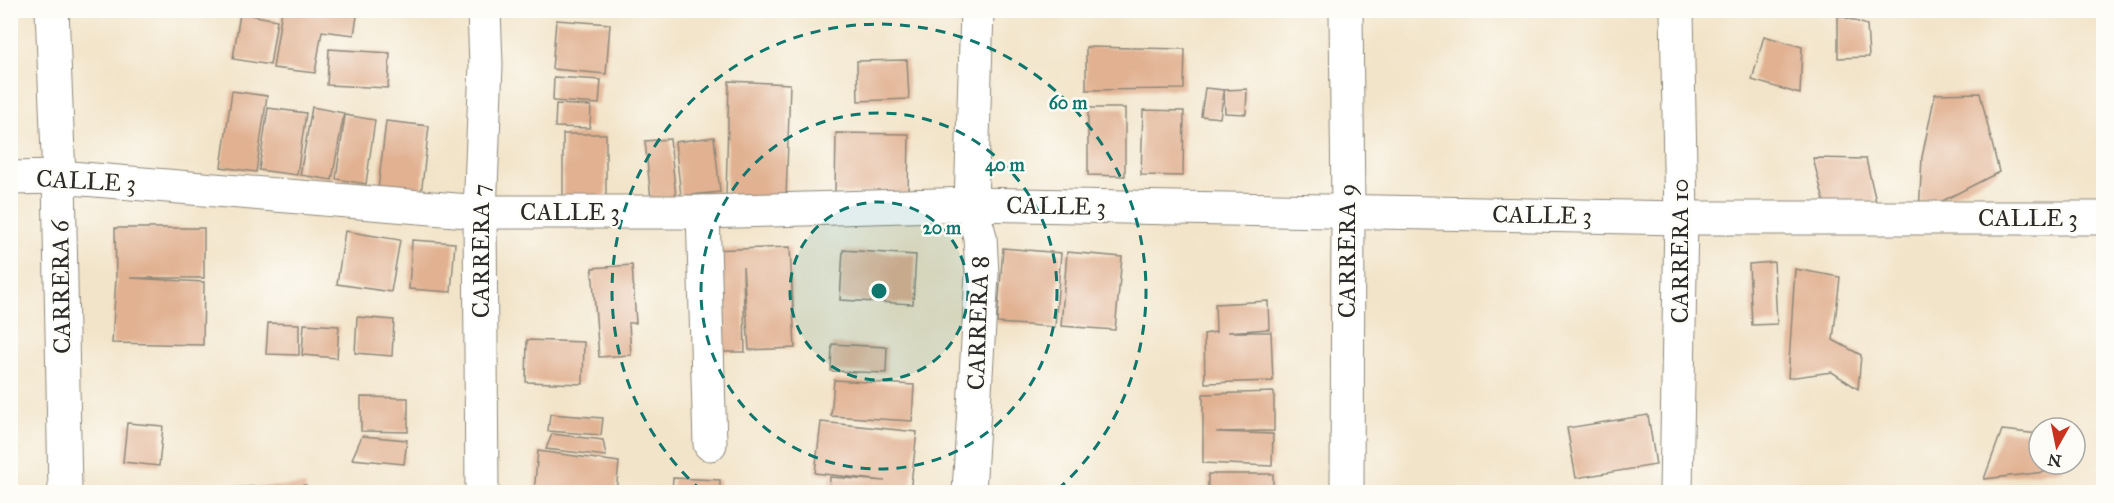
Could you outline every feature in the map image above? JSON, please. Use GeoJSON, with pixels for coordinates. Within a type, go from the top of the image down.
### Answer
{"type":"FeatureCollection","features":[{"type":"Feature","properties":{"kind":"street","name":"CARRERA 6"},"geometry":{"type":"LineString","coordinates":[[52,10],[65,492]]}},
{"type":"Feature","properties":{"kind":"street","name":"CARRERA 7"},"geometry":{"type":"LineString","coordinates":[[482,492],[480,212],[486,65],[484,10]]}},
{"type":"Feature","properties":{"kind":"street","name":"CARRERA 8"},"geometry":{"type":"LineString","coordinates":[[969,492],[982,274],[980,237],[971,204],[977,10]]}},
{"type":"Feature","properties":{"kind":"street","name":"CARRERA 9"},"geometry":{"type":"LineString","coordinates":[[1346,10],[1347,492]]}},
{"type":"Feature","properties":{"kind":"street","name":"CARRERA 10"},"geometry":{"type":"LineString","coordinates":[[1676,492],[1681,218],[1677,10]]}},
{"type":"Feature","properties":{"kind":"street","name":"CALLE 3"},"geometry":{"type":"LineString","coordinates":[[10,178],[58,177],[480,212],[703,212],[971,204],[1681,218],[2103,218]]}},
{"type":"Feature","properties":{"kind":"street"},"geometry":{"type":"LineString","coordinates":[[703,212],[710,444]]}},
{"type":"Feature","properties":{"kind":"building"},"geometry":{"type":"Polygon","coordinates":[[[115,10],[184,10],[183,16],[115,12],[115,10]]]}},
{"type":"Feature","properties":{"kind":"building"},"geometry":{"type":"Polygon","coordinates":[[[282,10],[358,10],[354,35],[322,31],[315,73],[273,68],[282,10]]]}},
{"type":"Feature","properties":{"kind":"building"},"geometry":{"type":"Polygon","coordinates":[[[240,13],[277,20],[270,65],[233,59],[240,13]]]}},
{"type":"Feature","properties":{"kind":"building"},"geometry":{"type":"Polygon","coordinates":[[[1838,15],[1867,25],[1869,57],[1838,58],[1838,15]]]}},
{"type":"Feature","properties":{"kind":"building"},"geometry":{"type":"Polygon","coordinates":[[[556,20],[610,24],[606,74],[552,69],[556,20]]]}},
{"type":"Feature","properties":{"kind":"building"},"geometry":{"type":"Polygon","coordinates":[[[1764,36],[1802,47],[1800,94],[1752,80],[1764,36]]]}},
{"type":"Feature","properties":{"kind":"building"},"geometry":{"type":"Polygon","coordinates":[[[1086,47],[1185,49],[1184,89],[1086,90],[1086,47]]]}},
{"type":"Feature","properties":{"kind":"building"},"geometry":{"type":"Polygon","coordinates":[[[329,49],[390,53],[388,88],[327,85],[329,49]]]}},
{"type":"Feature","properties":{"kind":"building"},"geometry":{"type":"Polygon","coordinates":[[[907,60],[909,99],[858,101],[857,61],[907,60]]]}},
{"type":"Feature","properties":{"kind":"building"},"geometry":{"type":"Polygon","coordinates":[[[554,77],[601,80],[599,104],[553,101],[554,77]]]}},
{"type":"Feature","properties":{"kind":"building"},"geometry":{"type":"Polygon","coordinates":[[[729,81],[790,84],[786,198],[726,196],[729,81]]]}},
{"type":"Feature","properties":{"kind":"building"},"geometry":{"type":"Polygon","coordinates":[[[1205,88],[1224,90],[1220,118],[1201,116],[1205,88]]]}},
{"type":"Feature","properties":{"kind":"building"},"geometry":{"type":"Polygon","coordinates":[[[1247,89],[1246,114],[1225,113],[1224,90],[1247,89]]]}},
{"type":"Feature","properties":{"kind":"building"},"geometry":{"type":"Polygon","coordinates":[[[232,91],[267,96],[256,172],[221,167],[232,91]]]}},
{"type":"Feature","properties":{"kind":"building"},"geometry":{"type":"Polygon","coordinates":[[[1980,93],[1999,172],[1919,213],[1922,157],[1935,94],[1980,93]]]}},
{"type":"Feature","properties":{"kind":"building"},"geometry":{"type":"Polygon","coordinates":[[[556,104],[591,106],[590,128],[555,127],[556,104]]]}},
{"type":"Feature","properties":{"kind":"building"},"geometry":{"type":"Polygon","coordinates":[[[312,107],[344,113],[332,180],[300,175],[312,107]]]}},
{"type":"Feature","properties":{"kind":"building"},"geometry":{"type":"Polygon","coordinates":[[[268,108],[306,113],[297,175],[259,170],[268,108]]]}},
{"type":"Feature","properties":{"kind":"building"},"geometry":{"type":"Polygon","coordinates":[[[1088,108],[1125,108],[1125,176],[1088,175],[1088,108]]]}},
{"type":"Feature","properties":{"kind":"building"},"geometry":{"type":"Polygon","coordinates":[[[1143,110],[1184,111],[1183,176],[1141,175],[1143,110]]]}},
{"type":"Feature","properties":{"kind":"building"},"geometry":{"type":"Polygon","coordinates":[[[345,115],[375,120],[366,184],[336,179],[345,115]]]}},
{"type":"Feature","properties":{"kind":"building"},"geometry":{"type":"Polygon","coordinates":[[[386,121],[429,126],[421,195],[378,189],[386,121]]]}},
{"type":"Feature","properties":{"kind":"building"},"geometry":{"type":"Polygon","coordinates":[[[836,133],[909,134],[908,194],[835,193],[836,133]]]}},
{"type":"Feature","properties":{"kind":"building"},"geometry":{"type":"Polygon","coordinates":[[[563,134],[606,134],[606,206],[563,206],[563,134]]]}},
{"type":"Feature","properties":{"kind":"building"},"geometry":{"type":"Polygon","coordinates":[[[714,137],[720,192],[681,196],[675,142],[714,137]]]}},
{"type":"Feature","properties":{"kind":"building"},"geometry":{"type":"Polygon","coordinates":[[[670,139],[676,197],[651,199],[645,141],[670,139]]]}},
{"type":"Feature","properties":{"kind":"building"},"geometry":{"type":"Polygon","coordinates":[[[1813,158],[1866,159],[1877,206],[1826,209],[1813,158]]]}},
{"type":"Feature","properties":{"kind":"building"},"geometry":{"type":"Polygon","coordinates":[[[115,228],[204,228],[204,278],[130,278],[204,282],[203,345],[112,343],[116,278],[115,228]]]}},
{"type":"Feature","properties":{"kind":"building"},"geometry":{"type":"Polygon","coordinates":[[[345,231],[400,240],[391,292],[337,284],[345,231]]]}},
{"type":"Feature","properties":{"kind":"building"},"geometry":{"type":"Polygon","coordinates":[[[412,240],[455,243],[451,292],[409,289],[412,240]]]}},
{"type":"Feature","properties":{"kind":"building"},"geometry":{"type":"Polygon","coordinates":[[[790,247],[795,348],[749,350],[743,267],[745,352],[709,352],[708,250],[790,247]]]}},
{"type":"Feature","properties":{"kind":"building"},"geometry":{"type":"Polygon","coordinates":[[[1003,248],[1061,253],[1055,327],[997,323],[1003,248]]]}},
{"type":"Feature","properties":{"kind":"building"},"geometry":{"type":"Polygon","coordinates":[[[843,250],[916,255],[913,304],[840,300],[843,250]]]}},
{"type":"Feature","properties":{"kind":"building"},"geometry":{"type":"Polygon","coordinates":[[[1067,252],[1122,257],[1115,330],[1061,326],[1067,252]]]}},
{"type":"Feature","properties":{"kind":"building"},"geometry":{"type":"Polygon","coordinates":[[[1774,262],[1777,324],[1752,325],[1749,264],[1774,262]]]}},
{"type":"Feature","properties":{"kind":"building"},"geometry":{"type":"Polygon","coordinates":[[[632,265],[636,323],[629,323],[631,355],[599,357],[592,268],[632,265]]]}},
{"type":"Feature","properties":{"kind":"building"},"geometry":{"type":"Polygon","coordinates":[[[1795,269],[1840,277],[1833,340],[1861,355],[1858,389],[1832,372],[1788,378],[1795,269]]]}},
{"type":"Feature","properties":{"kind":"building"},"geometry":{"type":"Polygon","coordinates":[[[1268,301],[1269,329],[1227,332],[1271,332],[1273,381],[1205,383],[1204,334],[1216,332],[1215,304],[1268,301]]]}},
{"type":"Feature","properties":{"kind":"building"},"geometry":{"type":"Polygon","coordinates":[[[357,317],[394,320],[392,356],[355,353],[357,317]]]}},
{"type":"Feature","properties":{"kind":"building"},"geometry":{"type":"Polygon","coordinates":[[[268,323],[299,324],[299,355],[266,354],[268,323]]]}},
{"type":"Feature","properties":{"kind":"building"},"geometry":{"type":"Polygon","coordinates":[[[304,324],[339,326],[337,358],[302,355],[304,324]]]}},
{"type":"Feature","properties":{"kind":"building"},"geometry":{"type":"Polygon","coordinates":[[[527,340],[584,342],[583,384],[526,382],[527,340]]]}},
{"type":"Feature","properties":{"kind":"building"},"geometry":{"type":"Polygon","coordinates":[[[832,344],[887,347],[886,373],[831,371],[832,344]]]}},
{"type":"Feature","properties":{"kind":"building"},"geometry":{"type":"Polygon","coordinates":[[[834,380],[914,385],[912,421],[831,416],[834,380]]]}},
{"type":"Feature","properties":{"kind":"building"},"geometry":{"type":"Polygon","coordinates":[[[1274,392],[1274,431],[1216,432],[1273,434],[1272,466],[1203,463],[1203,394],[1274,392]]]}},
{"type":"Feature","properties":{"kind":"building"},"geometry":{"type":"Polygon","coordinates":[[[361,397],[408,398],[408,432],[361,431],[361,397]]]}},
{"type":"Feature","properties":{"kind":"building"},"geometry":{"type":"Polygon","coordinates":[[[550,414],[603,418],[601,435],[548,431],[550,414]]]}},
{"type":"Feature","properties":{"kind":"building"},"geometry":{"type":"Polygon","coordinates":[[[1648,415],[1656,465],[1576,478],[1567,428],[1648,415]]]}},
{"type":"Feature","properties":{"kind":"building"},"geometry":{"type":"Polygon","coordinates":[[[821,422],[917,432],[910,492],[829,492],[830,477],[885,481],[815,473],[821,422]]]}},
{"type":"Feature","properties":{"kind":"building"},"geometry":{"type":"Polygon","coordinates":[[[127,423],[163,426],[159,466],[123,462],[127,423]]]}},
{"type":"Feature","properties":{"kind":"building"},"geometry":{"type":"Polygon","coordinates":[[[2002,430],[2027,433],[2027,474],[1984,479],[2002,430]]]}},
{"type":"Feature","properties":{"kind":"building"},"geometry":{"type":"Polygon","coordinates":[[[552,434],[603,440],[606,456],[546,449],[552,434]]]}},
{"type":"Feature","properties":{"kind":"building"},"geometry":{"type":"Polygon","coordinates":[[[362,436],[407,440],[404,464],[352,459],[362,436]]]}},
{"type":"Feature","properties":{"kind":"building"},"geometry":{"type":"Polygon","coordinates":[[[538,451],[619,462],[616,492],[534,492],[538,451]]]}},
{"type":"Feature","properties":{"kind":"building"},"geometry":{"type":"Polygon","coordinates":[[[1208,474],[1273,474],[1273,492],[1208,492],[1208,474]]]}},
{"type":"Feature","properties":{"kind":"building"},"geometry":{"type":"Polygon","coordinates":[[[673,478],[720,480],[720,492],[672,492],[673,478]]]}},
{"type":"Feature","properties":{"kind":"building"},"geometry":{"type":"Polygon","coordinates":[[[306,485],[306,492],[151,492],[151,487],[223,488],[306,485]]]}}]}
